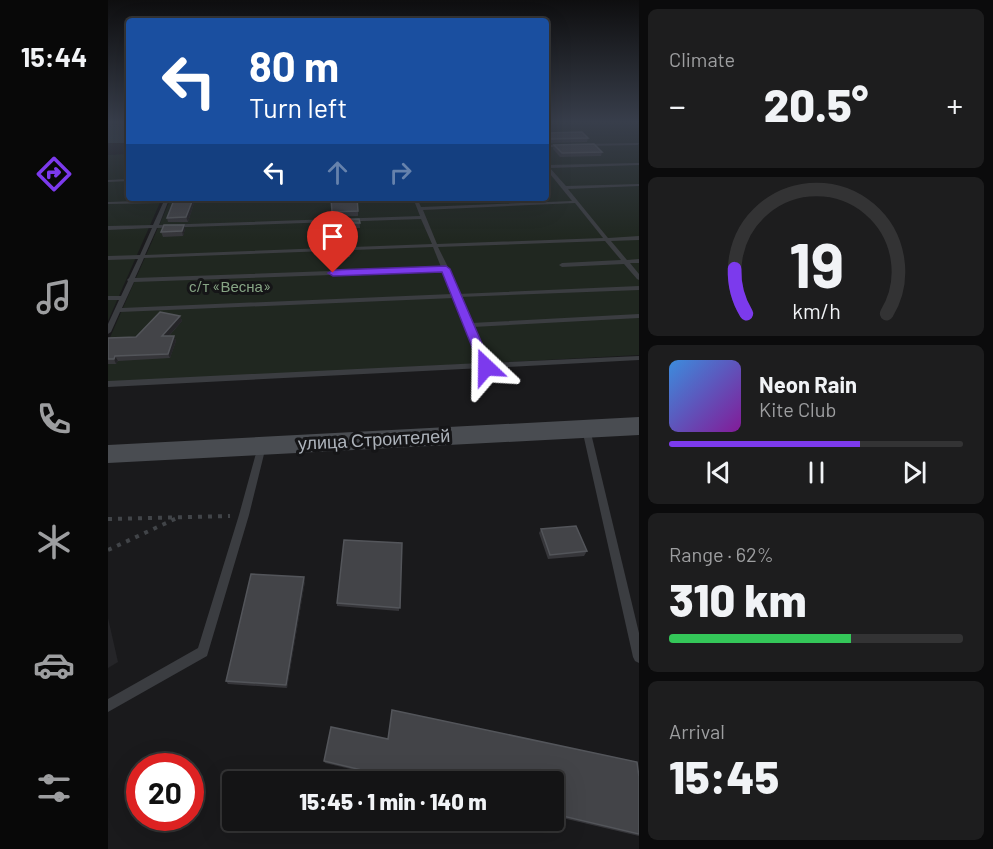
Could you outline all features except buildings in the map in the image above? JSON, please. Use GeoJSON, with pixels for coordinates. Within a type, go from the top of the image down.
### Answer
{"type":"FeatureCollection","features":[{"type":"Feature","properties":{"kind":"main road","name":"улица Строителей"},"geometry":{"type":"LineString","coordinates":[[108,454],[639,426]]}},
{"type":"Feature","properties":{"kind":"lane"},"geometry":{"type":"LineString","coordinates":[[549,167],[639,164]]}},
{"type":"Feature","properties":{"kind":"lane"},"geometry":{"type":"LineString","coordinates":[[549,171],[639,278]]}},
{"type":"Feature","properties":{"kind":"lane"},"geometry":{"type":"LineString","coordinates":[[108,181],[126,180]]}},
{"type":"Feature","properties":{"kind":"lane"},"geometry":{"type":"LineString","coordinates":[[563,188],[639,185]]}},
{"type":"Feature","properties":{"kind":"lane"},"geometry":{"type":"LineString","coordinates":[[108,203],[147,201]]}},
{"type":"Feature","properties":{"kind":"lane"},"geometry":{"type":"LineString","coordinates":[[108,332],[167,201]]}},
{"type":"Feature","properties":{"kind":"lane"},"geometry":{"type":"LineString","coordinates":[[416,201],[486,367]]}},
{"type":"Feature","properties":{"kind":"lane"},"geometry":{"type":"LineString","coordinates":[[108,228],[421,213],[575,202]]}},
{"type":"Feature","properties":{"kind":"lane"},"geometry":{"type":"LineString","coordinates":[[108,258],[639,238]]}},
{"type":"Feature","properties":{"kind":"lane"},"geometry":{"type":"LineString","coordinates":[[562,265],[639,261]]}},
{"type":"Feature","properties":{"kind":"lane"},"geometry":{"type":"LineString","coordinates":[[130,280],[446,269]]}},
{"type":"Feature","properties":{"kind":"lane"},"geometry":{"type":"LineString","coordinates":[[117,310],[639,288]]}},
{"type":"Feature","properties":{"kind":"lane"},"geometry":{"type":"LineString","coordinates":[[108,298],[122,298]]}},
{"type":"Feature","properties":{"kind":"lane"},"geometry":{"type":"LineString","coordinates":[[468,325],[639,316]]}},
{"type":"Feature","properties":{"kind":"lane"},"geometry":{"type":"LineString","coordinates":[[108,384],[639,358]]}},
{"type":"Feature","properties":{"kind":"lane"},"geometry":{"type":"LineString","coordinates":[[586,429],[639,657]]}},
{"type":"Feature","properties":{"kind":"lane"},"geometry":{"type":"LineString","coordinates":[[108,706],[203,652],[244,516],[262,446]]}},
{"type":"Feature","properties":{"kind":"path"},"geometry":{"type":"LineString","coordinates":[[108,519],[244,516]]}},
{"type":"Feature","properties":{"kind":"path"},"geometry":{"type":"LineString","coordinates":[[108,550],[178,517]]}},
{"type":"Feature","properties":{"kind":"green space"},"geometry":{"type":"Polygon","coordinates":[[[108,161],[126,161],[126,201],[161,201],[108,321],[108,161]]]}},
{"type":"Feature","properties":{"kind":"green space","name":"с/т «Весна»"},"geometry":{"type":"Polygon","coordinates":[[[549,161],[639,161],[639,355],[108,383],[108,342],[170,201],[549,201],[549,161]]]}},
{"type":"Feature","properties":{"kind":"route"},"geometry":{"type":"LineString","coordinates":[[333,273],[446,269],[486,367]]}}]}
